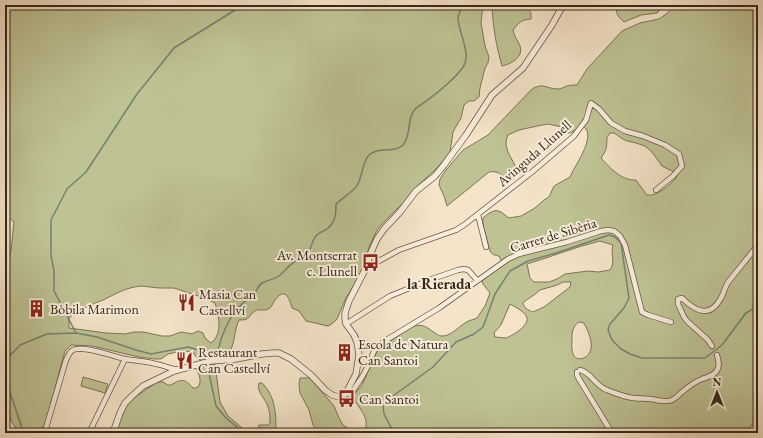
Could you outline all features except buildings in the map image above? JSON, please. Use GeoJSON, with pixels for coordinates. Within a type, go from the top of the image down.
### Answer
{"type":"FeatureCollection","features":[{"type":"Feature","properties":{"kind":"street"},"geometry":{"type":"LineString","coordinates":[[112,433],[125,403],[143,386],[166,374],[180,369],[219,360],[236,360],[271,353],[279,354],[291,359],[332,395],[339,397],[346,393],[356,374],[358,354],[356,340],[346,324],[345,310],[367,266],[377,238],[416,192],[442,168],[492,95],[523,68],[552,25],[563,5]]}},
{"type":"Feature","properties":{"kind":"street","name":"Avinguda Llunell"},"geometry":{"type":"LineString","coordinates":[[367,266],[399,250],[456,230],[478,215],[574,136],[586,120],[590,103],[599,109],[611,123],[616,126],[625,131],[643,136],[679,154],[682,166],[673,176],[656,190]]}},
{"type":"Feature","properties":{"kind":"street"},"geometry":{"type":"LineString","coordinates":[[478,215],[486,247]]}},
{"type":"Feature","properties":{"kind":"street","name":"Carrer de Sibèria"},"geometry":{"type":"LineString","coordinates":[[346,393],[348,394],[352,392],[357,386],[374,351],[381,343],[439,308],[477,280],[514,256],[601,231],[611,231],[618,234],[623,240],[642,312],[671,322]]}},
{"type":"Feature","properties":{"kind":"street"},"geometry":{"type":"LineString","coordinates":[[712,346],[709,341],[684,317],[678,304],[678,299],[682,298],[697,310],[706,311],[712,309],[720,300],[729,281],[758,245]]}},
{"type":"Feature","properties":{"kind":"street"},"geometry":{"type":"LineString","coordinates":[[346,324],[390,296],[432,279],[464,269],[468,270],[477,280]]}},
{"type":"Feature","properties":{"kind":"street"},"geometry":{"type":"LineString","coordinates":[[29,433],[40,432],[46,428],[66,360],[71,351],[78,349],[90,350],[172,369],[180,369]]}},
{"type":"Feature","properties":{"kind":"street"},"geometry":{"type":"LineString","coordinates":[[612,433],[579,379],[577,375],[579,371],[588,373],[601,388],[626,397],[666,401],[676,398],[687,387],[695,382],[714,374],[718,369],[719,364],[717,355]]}},
{"type":"Feature","properties":{"kind":"street"},"geometry":{"type":"LineString","coordinates":[[89,433],[126,359]]}},
{"type":"Feature","properties":{"kind":"street"},"geometry":{"type":"LineString","coordinates":[[163,366],[166,374]]}},
{"type":"Feature","properties":{"kind":"street"},"geometry":{"type":"LineString","coordinates":[[5,412],[12,428],[19,433],[24,433]]}},
{"type":"Feature","properties":{"kind":"street"},"geometry":{"type":"LineString","coordinates":[[747,433],[758,421]]}},
{"type":"Feature","properties":{"kind":"green space"},"geometry":{"type":"Polygon","coordinates":[[[5,5],[483,5],[481,23],[485,46],[489,57],[480,88],[479,97],[464,105],[461,118],[453,132],[450,152],[438,167],[414,189],[404,202],[377,230],[370,245],[360,275],[346,298],[337,319],[328,326],[306,321],[299,311],[292,308],[288,297],[281,294],[268,309],[257,310],[248,318],[239,320],[232,348],[227,354],[202,361],[196,357],[193,352],[182,351],[168,354],[161,359],[155,359],[139,357],[92,346],[71,345],[65,351],[43,433],[5,433],[5,269],[11,251],[14,222],[6,215],[8,205],[5,200],[5,5]],[[141,286],[121,291],[77,312],[69,318],[69,328],[106,333],[125,334],[143,332],[162,336],[170,336],[181,332],[192,334],[198,331],[203,333],[205,338],[211,343],[215,339],[219,330],[219,324],[215,303],[174,288],[141,286]]]}},
{"type":"Feature","properties":{"kind":"green space"},"geometry":{"type":"Polygon","coordinates":[[[492,5],[529,5],[528,8],[531,13],[531,19],[520,22],[513,30],[521,50],[518,57],[513,62],[502,66],[495,36],[492,5]]]}},
{"type":"Feature","properties":{"kind":"green space"},"geometry":{"type":"Polygon","coordinates":[[[617,5],[664,5],[657,13],[641,15],[624,22],[618,15],[616,10],[617,5]]]}},
{"type":"Feature","properties":{"kind":"green space"},"geometry":{"type":"Polygon","coordinates":[[[674,5],[758,5],[758,433],[363,433],[366,421],[363,413],[355,401],[354,395],[362,385],[378,349],[412,327],[427,327],[440,336],[444,336],[448,335],[466,322],[477,318],[485,306],[490,293],[482,281],[503,264],[499,256],[490,251],[483,225],[483,218],[491,212],[496,211],[501,212],[509,218],[521,216],[535,208],[549,197],[554,186],[570,177],[586,146],[588,134],[586,129],[582,126],[569,133],[564,131],[562,127],[548,124],[519,130],[508,135],[506,140],[507,150],[518,174],[514,179],[509,182],[496,172],[489,172],[447,206],[439,185],[440,179],[446,170],[463,150],[488,135],[532,89],[542,86],[559,89],[577,85],[587,69],[622,31],[640,23],[659,19],[669,12],[674,5]],[[610,133],[608,135],[606,149],[601,158],[612,170],[621,176],[631,180],[636,180],[647,195],[659,192],[667,187],[676,178],[676,173],[662,166],[652,152],[645,146],[627,141],[614,133],[610,133]],[[600,241],[527,264],[530,278],[534,282],[549,282],[565,274],[610,270],[613,264],[613,245],[600,241]],[[563,282],[540,290],[523,303],[524,306],[533,312],[544,307],[570,287],[571,282],[563,282]],[[510,304],[501,325],[494,333],[495,337],[505,338],[511,336],[519,331],[527,321],[525,314],[510,304]],[[579,322],[575,325],[572,333],[572,350],[576,358],[582,359],[590,352],[591,341],[584,323],[579,322]]]}},
{"type":"Feature","properties":{"kind":"green space"},"geometry":{"type":"Polygon","coordinates":[[[215,364],[220,402],[228,416],[248,433],[116,433],[120,418],[127,404],[131,400],[157,382],[163,382],[171,385],[183,380],[193,388],[196,388],[199,386],[200,381],[195,366],[215,364]]]}},
{"type":"Feature","properties":{"kind":"green space"},"geometry":{"type":"Polygon","coordinates":[[[83,377],[108,384],[105,393],[81,386],[83,377]]]}},
{"type":"Feature","properties":{"kind":"green space"},"geometry":{"type":"Polygon","coordinates":[[[300,378],[310,378],[334,406],[343,425],[355,433],[319,433],[313,425],[309,410],[300,393],[300,378]]]}},
{"type":"Feature","properties":{"kind":"green space"},"geometry":{"type":"Polygon","coordinates":[[[259,383],[264,385],[271,396],[275,414],[276,433],[258,433],[259,425],[268,425],[270,423],[269,409],[260,392],[258,386],[259,383]]]}},
{"type":"Feature","properties":{"kind":"waterway"},"geometry":{"type":"LineString","coordinates":[[76,333],[54,291],[54,271],[51,256],[51,220],[67,189],[86,172],[137,94],[174,48],[243,5]]}},
{"type":"Feature","properties":{"kind":"waterway"},"geometry":{"type":"LineString","coordinates":[[204,355],[208,356],[218,351],[224,331],[230,319],[238,308],[252,297],[260,284],[279,276],[292,263],[307,254],[315,237],[327,229],[334,220],[336,214],[336,204],[354,190],[358,184],[365,161],[369,155],[373,152],[395,149],[403,145],[406,141],[411,117],[416,108],[442,89],[463,67],[466,54],[458,19],[464,5]]}},
{"type":"Feature","properties":{"kind":"waterway"},"geometry":{"type":"LineString","coordinates":[[394,433],[384,414],[383,405],[390,398],[433,367],[456,342],[474,334],[483,327],[495,294],[510,271],[528,261],[609,235],[615,237],[621,243],[629,298],[624,308],[610,324],[608,330],[612,340],[621,349],[642,358],[705,358],[722,345],[746,313],[758,306]]}},
{"type":"Feature","properties":{"kind":"waterway"},"geometry":{"type":"LineString","coordinates":[[5,361],[20,345],[47,334],[76,333],[97,337],[151,354],[188,347],[202,351],[206,360]]}},
{"type":"Feature","properties":{"kind":"waterway"},"geometry":{"type":"LineString","coordinates":[[207,364],[216,406],[225,417],[244,433]]}},
{"type":"Feature","properties":{"kind":"waterway"},"geometry":{"type":"LineString","coordinates":[[5,377],[22,432]]}},
{"type":"Feature","properties":{"kind":"place","name":"Av. Montserrat c. Llunell"},"geometry":{"type":"Point","coordinates":[370,263]}},
{"type":"Feature","properties":{"kind":"place","name":"Masia Can Castellví"},"geometry":{"type":"Point","coordinates":[186,302]}},
{"type":"Feature","properties":{"kind":"place","name":"Bòbila Marimon"},"geometry":{"type":"Point","coordinates":[37,309]}},
{"type":"Feature","properties":{"kind":"place","name":"Escola de Natura Can Santoi"},"geometry":{"type":"Point","coordinates":[345,352]}},
{"type":"Feature","properties":{"kind":"place","name":"Restaurant Can Castellví"},"geometry":{"type":"Point","coordinates":[185,360]}},
{"type":"Feature","properties":{"kind":"place","name":"Can Santoi"},"geometry":{"type":"Point","coordinates":[346,399]}},
{"type":"Feature","properties":{"kind":"district","name":"la Rierada"},"geometry":{"type":"Point","coordinates":[439,284]}}]}
